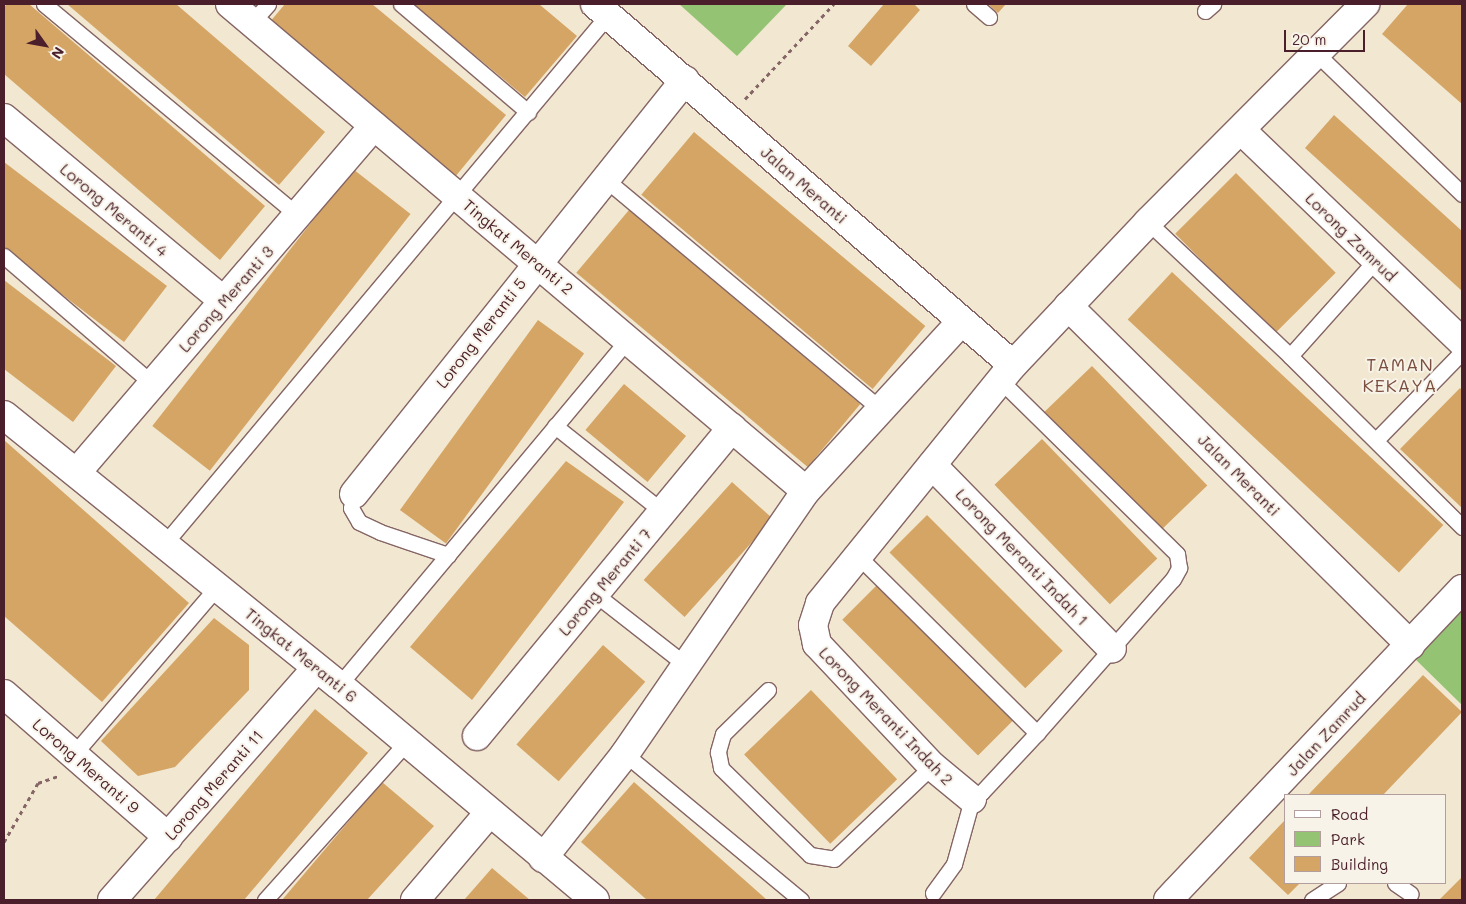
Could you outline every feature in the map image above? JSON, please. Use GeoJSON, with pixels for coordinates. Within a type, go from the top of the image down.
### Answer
{"type":"FeatureCollection","features":[{"type":"Feature","properties":{"kind":"street","name":"Tingkat Meranti 2"},"geometry":{"type":"LineString","coordinates":[[230,4],[260,13],[374,126],[806,491]]}},
{"type":"Feature","properties":{"kind":"street"},"geometry":{"type":"LineString","coordinates":[[858,556],[1007,372],[1148,222],[1242,131],[1365,4]]}},
{"type":"Feature","properties":{"kind":"street","name":"Jalan Meranti"},"geometry":{"type":"LineString","coordinates":[[602,9],[962,322],[1007,372]]}},
{"type":"Feature","properties":{"kind":"street","name":"Lorong Meranti 5"},"geometry":{"type":"LineString","coordinates":[[354,494],[604,178],[685,80]]}},
{"type":"Feature","properties":{"kind":"street","name":"Lorong Meranti 4"},"geometry":{"type":"LineString","coordinates":[[4,118],[224,301]]}},
{"type":"Feature","properties":{"kind":"street","name":"Lorong Meranti 3"},"geometry":{"type":"LineString","coordinates":[[77,472],[374,126]]}},
{"type":"Feature","properties":{"kind":"street","name":"Lorong Zamrud"},"geometry":{"type":"LineString","coordinates":[[1242,131],[1375,261],[1462,342]]}},
{"type":"Feature","properties":{"kind":"street","name":"Jalan Meranti"},"geometry":{"type":"LineString","coordinates":[[1068,306],[1410,645]]}},
{"type":"Feature","properties":{"kind":"street"},"geometry":{"type":"LineString","coordinates":[[543,858],[625,754],[806,491],[962,322]]}},
{"type":"Feature","properties":{"kind":"street","name":"Tingkat Meranti 6"},"geometry":{"type":"LineString","coordinates":[[4,415],[165,543],[316,669],[339,685],[543,858],[587,898]]}},
{"type":"Feature","properties":{"kind":"street","name":"Lorong Meranti 7"},"geometry":{"type":"LineString","coordinates":[[477,736],[732,428]]}},
{"type":"Feature","properties":{"kind":"street","name":"Lorong Meranti Indah 1"},"geometry":{"type":"LineString","coordinates":[[932,465],[1112,649]]}},
{"type":"Feature","properties":{"kind":"street","name":"Lorong Meranti Indah 2"},"geometry":{"type":"LineString","coordinates":[[858,556],[820,603],[813,625],[817,644],[932,766],[972,799]]}},
{"type":"Feature","properties":{"kind":"street","name":"Jalan Zamrud"},"geometry":{"type":"LineString","coordinates":[[1183,895],[1462,589]]}},
{"type":"Feature","properties":{"kind":"street","name":"Lorong Meranti 11"},"geometry":{"type":"LineString","coordinates":[[112,900],[316,669]]}},
{"type":"Feature","properties":{"kind":"street","name":"Lorong Meranti 9"},"geometry":{"type":"LineString","coordinates":[[4,694],[168,837]]}},
{"type":"Feature","properties":{"kind":"street"},"geometry":{"type":"LineString","coordinates":[[415,900],[489,813]]}},
{"type":"Feature","properties":{"kind":"lane"},"geometry":{"type":"LineString","coordinates":[[44,4],[297,216]]}},
{"type":"Feature","properties":{"kind":"lane"},"geometry":{"type":"LineString","coordinates":[[401,4],[528,112]]}},
{"type":"Feature","properties":{"kind":"lane"},"geometry":{"type":"LineString","coordinates":[[974,4],[989,17]]}},
{"type":"Feature","properties":{"kind":"lane"},"geometry":{"type":"LineString","coordinates":[[165,543],[528,112],[602,9]]}},
{"type":"Feature","properties":{"kind":"lane"},"geometry":{"type":"LineString","coordinates":[[1316,53],[1462,194]]}},
{"type":"Feature","properties":{"kind":"lane"},"geometry":{"type":"LineString","coordinates":[[604,178],[881,410]]}},
{"type":"Feature","properties":{"kind":"lane"},"geometry":{"type":"LineString","coordinates":[[1148,222],[1290,356],[1462,527]]}},
{"type":"Feature","properties":{"kind":"lane"},"geometry":{"type":"LineString","coordinates":[[4,256],[153,384]]}},
{"type":"Feature","properties":{"kind":"lane"},"geometry":{"type":"LineString","coordinates":[[1290,356],[1375,261]]}},
{"type":"Feature","properties":{"kind":"lane"},"geometry":{"type":"LineString","coordinates":[[339,685],[627,340]]}},
{"type":"Feature","properties":{"kind":"lane"},"geometry":{"type":"LineString","coordinates":[[1376,440],[1462,352]]}},
{"type":"Feature","properties":{"kind":"lane"},"geometry":{"type":"LineString","coordinates":[[933,893],[954,864],[972,799],[981,793],[1037,733],[1173,579],[1179,568],[1177,554],[1007,372]]}},
{"type":"Feature","properties":{"kind":"lane"},"geometry":{"type":"LineString","coordinates":[[555,426],[663,512]]}},
{"type":"Feature","properties":{"kind":"lane"},"geometry":{"type":"LineString","coordinates":[[354,494],[351,508],[359,522],[380,532],[448,554]]}},
{"type":"Feature","properties":{"kind":"lane"},"geometry":{"type":"LineString","coordinates":[[858,556],[1037,733]]}},
{"type":"Feature","properties":{"kind":"lane"},"geometry":{"type":"LineString","coordinates":[[79,761],[217,586]]}},
{"type":"Feature","properties":{"kind":"lane"},"geometry":{"type":"LineString","coordinates":[[596,594],[686,666]]}},
{"type":"Feature","properties":{"kind":"lane"},"geometry":{"type":"LineString","coordinates":[[768,690],[723,734],[718,752],[721,768],[810,855],[834,858],[932,766]]}},
{"type":"Feature","properties":{"kind":"lane"},"geometry":{"type":"LineString","coordinates":[[265,900],[407,742]]}},
{"type":"Feature","properties":{"kind":"lane"},"geometry":{"type":"LineString","coordinates":[[625,754],[801,900]]}},
{"type":"Feature","properties":{"kind":"lane"},"geometry":{"type":"LineString","coordinates":[[1312,900],[1336,884]]}},
{"type":"Feature","properties":{"kind":"lane"},"geometry":{"type":"LineString","coordinates":[[1396,884],[1411,894]]}},
{"type":"Feature","properties":{"kind":"path"},"geometry":{"type":"LineString","coordinates":[[727,118],[834,4]]}},
{"type":"Feature","properties":{"kind":"path"},"geometry":{"type":"LineString","coordinates":[[4,842],[38,782],[79,761]]}},
{"type":"Feature","properties":{"kind":"green space"},"geometry":{"type":"Polygon","coordinates":[[[679,4],[787,4],[737,56],[679,4]]]}},
{"type":"Feature","properties":{"kind":"green space"},"geometry":{"type":"Polygon","coordinates":[[[1462,603],[1462,705],[1411,655],[1462,603]]]}},
{"type":"Feature","properties":{"kind":"building"},"geometry":{"type":"Polygon","coordinates":[[[7,4],[29,4],[265,206],[220,260],[4,74],[4,7],[7,4]]]}},
{"type":"Feature","properties":{"kind":"building"},"geometry":{"type":"Polygon","coordinates":[[[67,4],[176,4],[325,132],[279,185],[67,4]]]}},
{"type":"Feature","properties":{"kind":"building"},"geometry":{"type":"Polygon","coordinates":[[[285,4],[372,4],[506,115],[455,177],[269,23],[285,4]]]}},
{"type":"Feature","properties":{"kind":"building"},"geometry":{"type":"Polygon","coordinates":[[[413,4],[539,4],[577,36],[525,97],[413,4]]]}},
{"type":"Feature","properties":{"kind":"building"},"geometry":{"type":"Polygon","coordinates":[[[884,4],[914,4],[920,10],[871,66],[848,46],[884,4]]]}},
{"type":"Feature","properties":{"kind":"building"},"geometry":{"type":"Polygon","coordinates":[[[988,4],[1006,4],[998,13],[988,4]]]}},
{"type":"Feature","properties":{"kind":"building"},"geometry":{"type":"Polygon","coordinates":[[[1408,4],[1462,4],[1462,104],[1382,34],[1408,4]]]}},
{"type":"Feature","properties":{"kind":"building"},"geometry":{"type":"Polygon","coordinates":[[[1334,115],[1462,231],[1462,291],[1305,148],[1334,115]]]}},
{"type":"Feature","properties":{"kind":"building"},"geometry":{"type":"Polygon","coordinates":[[[694,132],[925,326],[873,389],[641,195],[694,132]]]}},
{"type":"Feature","properties":{"kind":"building"},"geometry":{"type":"Polygon","coordinates":[[[4,162],[167,286],[124,342],[4,250],[4,162]]]}},
{"type":"Feature","properties":{"kind":"building"},"geometry":{"type":"Polygon","coordinates":[[[353,169],[411,214],[210,471],[152,426],[353,169]]]}},
{"type":"Feature","properties":{"kind":"building"},"geometry":{"type":"Polygon","coordinates":[[[1236,173],[1336,273],[1275,334],[1175,234],[1236,173]]]}},
{"type":"Feature","properties":{"kind":"building"},"geometry":{"type":"Polygon","coordinates":[[[629,210],[860,404],[808,467],[576,273],[629,210]]]}},
{"type":"Feature","properties":{"kind":"building"},"geometry":{"type":"Polygon","coordinates":[[[1172,272],[1443,525],[1399,573],[1128,320],[1172,272]]]}},
{"type":"Feature","properties":{"kind":"building"},"geometry":{"type":"Polygon","coordinates":[[[4,280],[116,366],[73,422],[4,369],[4,280]]]}},
{"type":"Feature","properties":{"kind":"building"},"geometry":{"type":"Polygon","coordinates":[[[538,320],[584,354],[446,544],[400,510],[538,320]]]}},
{"type":"Feature","properties":{"kind":"building"},"geometry":{"type":"Polygon","coordinates":[[[1092,366],[1207,485],[1160,531],[1045,412],[1092,366]]]}},
{"type":"Feature","properties":{"kind":"building"},"geometry":{"type":"Polygon","coordinates":[[[624,384],[686,436],[647,482],[585,430],[624,384]]]}},
{"type":"Feature","properties":{"kind":"building"},"geometry":{"type":"Polygon","coordinates":[[[1460,388],[1462,390],[1462,508],[1400,449],[1460,388]]]}},
{"type":"Feature","properties":{"kind":"building"},"geometry":{"type":"Polygon","coordinates":[[[1042,439],[1157,558],[1110,604],[995,485],[1042,439]]]}},
{"type":"Feature","properties":{"kind":"building"},"geometry":{"type":"Polygon","coordinates":[[[4,440],[189,603],[102,702],[4,616],[4,440]]]}},
{"type":"Feature","properties":{"kind":"building"},"geometry":{"type":"Polygon","coordinates":[[[566,461],[624,502],[472,700],[410,647],[566,461]]]}},
{"type":"Feature","properties":{"kind":"building"},"geometry":{"type":"Polygon","coordinates":[[[732,482],[773,519],[685,617],[644,580],[732,482]]]}},
{"type":"Feature","properties":{"kind":"building"},"geometry":{"type":"Polygon","coordinates":[[[927,515],[1063,651],[1025,688],[890,552],[927,515]]]}},
{"type":"Feature","properties":{"kind":"building"},"geometry":{"type":"Polygon","coordinates":[[[879,583],[1015,719],[978,756],[842,620],[879,583]]]}},
{"type":"Feature","properties":{"kind":"building"},"geometry":{"type":"Polygon","coordinates":[[[214,618],[249,645],[249,690],[175,767],[138,776],[101,741],[214,618]]]}},
{"type":"Feature","properties":{"kind":"building"},"geometry":{"type":"Polygon","coordinates":[[[603,645],[645,682],[559,781],[516,745],[603,645]]]}},
{"type":"Feature","properties":{"kind":"building"},"geometry":{"type":"Polygon","coordinates":[[[1423,675],[1462,712],[1384,794],[1309,794],[1423,675]]]}},
{"type":"Feature","properties":{"kind":"building"},"geometry":{"type":"Polygon","coordinates":[[[811,690],[897,779],[830,844],[744,755],[811,690]]]}},
{"type":"Feature","properties":{"kind":"building"},"geometry":{"type":"Polygon","coordinates":[[[315,709],[368,753],[244,900],[154,900],[315,709]]]}},
{"type":"Feature","properties":{"kind":"building"},"geometry":{"type":"Polygon","coordinates":[[[382,782],[434,826],[367,900],[282,900],[382,782]]]}},
{"type":"Feature","properties":{"kind":"building"},"geometry":{"type":"Polygon","coordinates":[[[634,782],[767,900],[647,900],[581,842],[634,782]]]}},
{"type":"Feature","properties":{"kind":"building"},"geometry":{"type":"Polygon","coordinates":[[[1284,821],[1284,884],[1299,884],[1288,895],[1249,858],[1284,821]]]}},
{"type":"Feature","properties":{"kind":"building"},"geometry":{"type":"Polygon","coordinates":[[[492,868],[530,900],[464,900],[492,868]]]}},
{"type":"Feature","properties":{"kind":"building"},"geometry":{"type":"Polygon","coordinates":[[[1462,877],[1462,900],[1439,900],[1462,877]]]}},
{"type":"Feature","properties":{"kind":"district","name":"TAMAN KEKAYA"},"geometry":{"type":"Point","coordinates":[1400,375]}}]}
